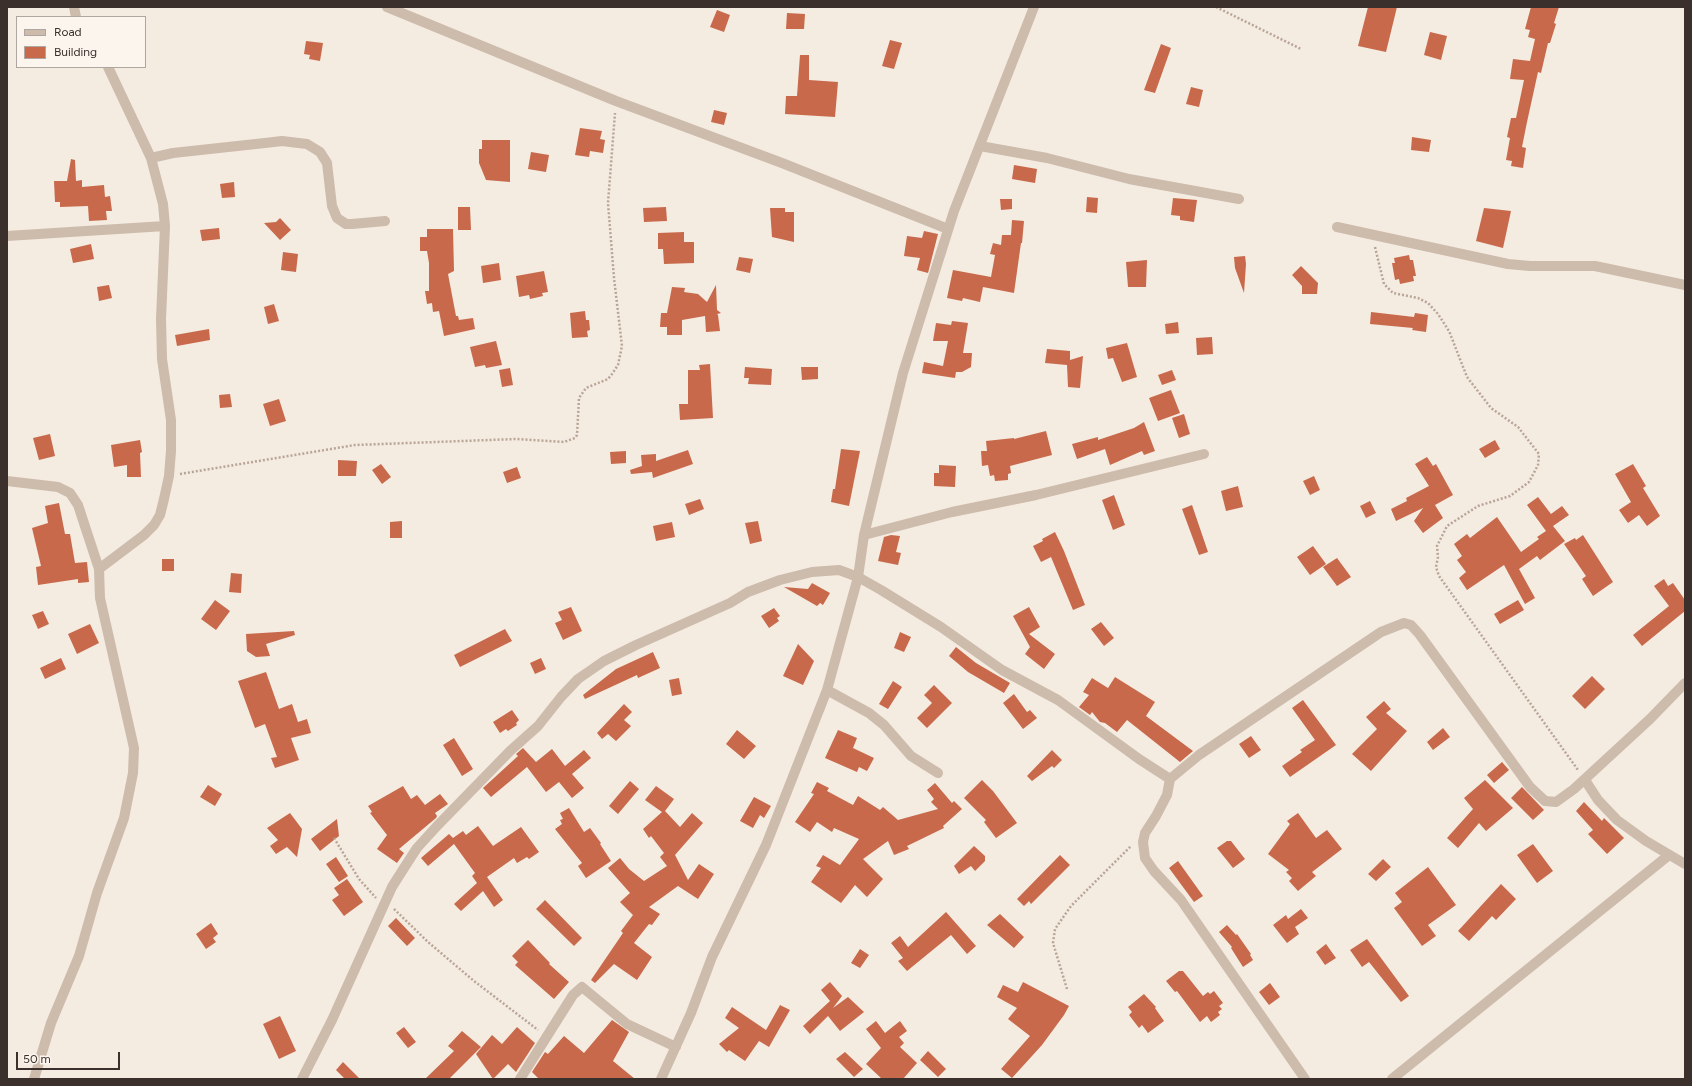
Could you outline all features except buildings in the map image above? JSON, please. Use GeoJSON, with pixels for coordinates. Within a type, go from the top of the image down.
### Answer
{"type":"FeatureCollection","features":[{"type":"Feature","properties":{"kind":"street"},"geometry":{"type":"LineString","coordinates":[[387,7],[616,101],[782,163],[948,229]]}},
{"type":"Feature","properties":{"kind":"street"},"geometry":{"type":"LineString","coordinates":[[661,1079],[676,1047],[712,957],[766,845],[827,690],[858,577],[864,535],[903,372],[948,229],[1034,7]]}},
{"type":"Feature","properties":{"kind":"street"},"geometry":{"type":"LineString","coordinates":[[99,569],[144,535],[154,525],[160,514],[169,476],[171,420],[162,359],[161,319],[165,226],[163,204],[151,158],[108,68]]}},
{"type":"Feature","properties":{"kind":"street"},"geometry":{"type":"LineString","coordinates":[[151,158],[173,153],[282,141],[307,144],[320,152],[327,163],[332,206],[337,218],[346,224],[385,222]]}},
{"type":"Feature","properties":{"kind":"street"},"geometry":{"type":"LineString","coordinates":[[980,146],[1047,158],[1129,179],[1239,198]]}},
{"type":"Feature","properties":{"kind":"street"},"geometry":{"type":"LineString","coordinates":[[7,236],[165,226]]}},
{"type":"Feature","properties":{"kind":"street"},"geometry":{"type":"LineString","coordinates":[[1338,227],[1508,264],[1530,266],[1594,266],[1685,285]]}},
{"type":"Feature","properties":{"kind":"street"},"geometry":{"type":"LineString","coordinates":[[864,535],[952,512],[1036,495],[1204,454]]}},
{"type":"Feature","properties":{"kind":"street"},"geometry":{"type":"LineString","coordinates":[[7,481],[58,487],[74,497],[99,569],[100,598],[134,748],[133,773],[124,818],[97,893],[79,956],[51,1023],[34,1079]]}},
{"type":"Feature","properties":{"kind":"street"},"geometry":{"type":"LineString","coordinates":[[302,1079],[332,1020],[392,887],[418,848],[510,751],[538,726],[568,689],[586,672],[636,644],[730,603],[748,592],[780,580],[829,570],[839,570],[858,577],[941,627],[1002,670],[1058,700],[1170,779]]}},
{"type":"Feature","properties":{"kind":"street"},"geometry":{"type":"LineString","coordinates":[[1305,1079],[1181,900],[1149,865],[1143,850],[1145,833],[1167,795],[1170,779],[1199,755],[1381,632],[1404,623],[1412,625],[1420,635],[1532,790],[1540,799],[1550,802],[1562,799],[1585,780],[1650,719],[1685,682]]}},
{"type":"Feature","properties":{"kind":"street"},"geometry":{"type":"LineString","coordinates":[[827,690],[870,713],[884,725],[911,756],[938,773]]}},
{"type":"Feature","properties":{"kind":"street"},"geometry":{"type":"LineString","coordinates":[[1585,780],[1598,800],[1617,820],[1646,841],[1685,864]]}},
{"type":"Feature","properties":{"kind":"street"},"geometry":{"type":"LineString","coordinates":[[1392,1079],[1670,855]]}},
{"type":"Feature","properties":{"kind":"street"},"geometry":{"type":"LineString","coordinates":[[520,1079],[573,995],[582,987],[627,1024],[676,1047]]}},
{"type":"Feature","properties":{"kind":"path"},"geometry":{"type":"LineString","coordinates":[[1216,7],[1301,49]]}},
{"type":"Feature","properties":{"kind":"path"},"geometry":{"type":"LineString","coordinates":[[169,476],[355,445],[516,439],[564,442],[575,438],[577,435],[578,398],[586,388],[608,379],[618,365],[622,346],[614,278],[608,203],[613,159],[616,101]]}},
{"type":"Feature","properties":{"kind":"path"},"geometry":{"type":"LineString","coordinates":[[1372,234],[1384,284],[1393,293],[1418,298],[1428,303],[1438,314],[1449,331],[1468,377],[1491,408],[1518,427],[1539,454],[1538,466],[1529,482],[1510,496],[1478,506],[1447,526],[1437,546],[1438,557],[1436,568],[1439,576],[1585,780]]}},
{"type":"Feature","properties":{"kind":"path"},"geometry":{"type":"LineString","coordinates":[[1067,989],[1053,944],[1055,929],[1071,906],[1145,833]]}},
{"type":"Feature","properties":{"kind":"path"},"geometry":{"type":"LineString","coordinates":[[334,838],[359,879],[372,894],[386,901],[428,942],[474,981],[547,1036]]}}]}
